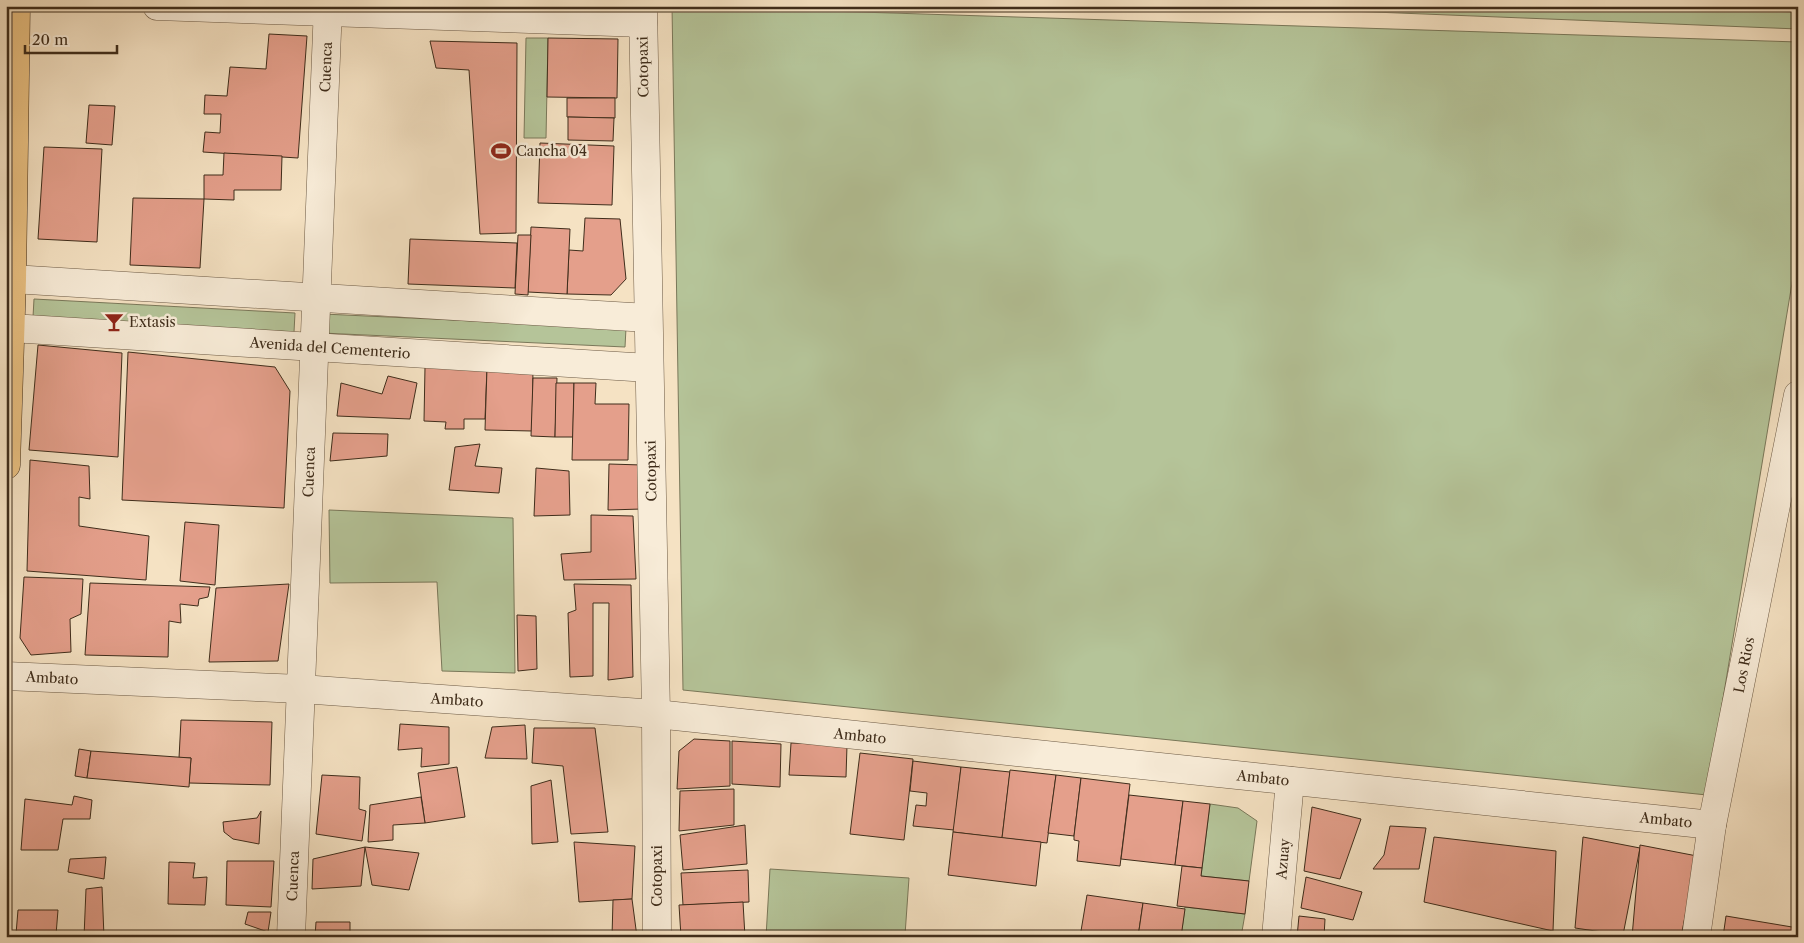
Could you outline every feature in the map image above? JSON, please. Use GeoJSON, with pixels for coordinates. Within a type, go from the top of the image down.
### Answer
{"type":"FeatureCollection","features":[{"type":"Feature","properties":{"kind":"main road"},"geometry":{"type":"LineString","coordinates":[[6,465],[12,278],[16,6]]}},
{"type":"Feature","properties":{"kind":"street"},"geometry":{"type":"LineString","coordinates":[[157,6],[643,15]]}},
{"type":"Feature","properties":{"kind":"street","name":"Cuenca"},"geometry":{"type":"LineString","coordinates":[[291,937],[328,10]]}},
{"type":"Feature","properties":{"kind":"street","name":"Cotopaxi"},"geometry":{"type":"LineString","coordinates":[[643,15],[656,714],[657,937]]}},
{"type":"Feature","properties":{"kind":"street"},"geometry":{"type":"LineString","coordinates":[[12,278],[648,318]]}},
{"type":"Feature","properties":{"kind":"street","name":"Avenida del Cementerio"},"geometry":{"type":"LineString","coordinates":[[10,328],[649,368]]}},
{"type":"Feature","properties":{"kind":"street","name":"Los Rios"},"geometry":{"type":"LineString","coordinates":[[1696,937],[1712,824],[1798,395]]}},
{"type":"Feature","properties":{"kind":"street","name":"Ambato"},"geometry":{"type":"LineString","coordinates":[[6,676],[301,689],[656,714],[1712,824]]}},
{"type":"Feature","properties":{"kind":"street","name":"Azuay"},"geometry":{"type":"LineString","coordinates":[[1276,937],[1290,781]]}},
{"type":"Feature","properties":{"kind":"green space"},"geometry":{"type":"Polygon","coordinates":[[[672,6],[1798,42],[1798,247],[1707,795],[683,690],[672,6]]]}},
{"type":"Feature","properties":{"kind":"green space"},"geometry":{"type":"Polygon","coordinates":[[[1098,6],[1201,6],[1201,10],[1098,6]]]}},
{"type":"Feature","properties":{"kind":"green space"},"geometry":{"type":"Polygon","coordinates":[[[1224,6],[1798,6],[1798,29],[1224,6]]]}},
{"type":"Feature","properties":{"kind":"green space"},"geometry":{"type":"Polygon","coordinates":[[[526,38],[548,38],[546,138],[524,138],[526,38]]]}},
{"type":"Feature","properties":{"kind":"green space"},"geometry":{"type":"Polygon","coordinates":[[[34,299],[295,313],[294,332],[33,317],[34,299]]]}},
{"type":"Feature","properties":{"kind":"green space"},"geometry":{"type":"Polygon","coordinates":[[[323,314],[626,328],[625,347],[322,333],[323,314]]]}},
{"type":"Feature","properties":{"kind":"green space"},"geometry":{"type":"Polygon","coordinates":[[[329,510],[513,518],[515,673],[442,671],[437,582],[330,583],[329,510]]]}},
{"type":"Feature","properties":{"kind":"green space"},"geometry":{"type":"Polygon","coordinates":[[[1210,804],[1238,808],[1257,821],[1249,881],[1201,876],[1210,804]]]}},
{"type":"Feature","properties":{"kind":"green space"},"geometry":{"type":"Polygon","coordinates":[[[770,869],[909,878],[905,935],[883,933],[882,937],[766,937],[770,869]]]}},
{"type":"Feature","properties":{"kind":"green space"},"geometry":{"type":"Polygon","coordinates":[[[1185,907],[1245,914],[1241,937],[1181,937],[1185,907]]]}},
{"type":"Feature","properties":{"kind":"building"},"geometry":{"type":"Polygon","coordinates":[[[1595,6],[1798,6],[1798,12],[1595,6]]]}},
{"type":"Feature","properties":{"kind":"building"},"geometry":{"type":"Polygon","coordinates":[[[269,34],[307,36],[298,158],[203,152],[205,132],[220,133],[221,114],[204,114],[205,95],[227,96],[230,67],[266,69],[269,34]]]}},
{"type":"Feature","properties":{"kind":"building"},"geometry":{"type":"Polygon","coordinates":[[[548,38],[618,39],[617,98],[547,97],[548,38]]]}},
{"type":"Feature","properties":{"kind":"building","name":"Cancha 04"},"geometry":{"type":"Polygon","coordinates":[[[430,41],[517,43],[516,233],[480,234],[469,70],[436,68],[430,41]]]}},
{"type":"Feature","properties":{"kind":"building"},"geometry":{"type":"Polygon","coordinates":[[[567,98],[615,98],[615,118],[567,117],[567,98]]]}},
{"type":"Feature","properties":{"kind":"building"},"geometry":{"type":"Polygon","coordinates":[[[89,105],[115,106],[112,145],[86,143],[89,105]]]}},
{"type":"Feature","properties":{"kind":"building"},"geometry":{"type":"Polygon","coordinates":[[[568,117],[614,118],[613,141],[568,140],[568,117]]]}},
{"type":"Feature","properties":{"kind":"building"},"geometry":{"type":"Polygon","coordinates":[[[540,143],[614,146],[612,205],[538,203],[540,143]]]}},
{"type":"Feature","properties":{"kind":"building"},"geometry":{"type":"Polygon","coordinates":[[[44,147],[102,149],[97,242],[38,239],[44,147]]]}},
{"type":"Feature","properties":{"kind":"building"},"geometry":{"type":"Polygon","coordinates":[[[224,153],[282,156],[281,190],[234,190],[234,200],[204,199],[204,175],[223,175],[224,153]]]}},
{"type":"Feature","properties":{"kind":"building"},"geometry":{"type":"Polygon","coordinates":[[[133,198],[204,199],[200,268],[130,265],[133,198]]]}},
{"type":"Feature","properties":{"kind":"building"},"geometry":{"type":"Polygon","coordinates":[[[585,218],[620,219],[626,279],[611,295],[567,294],[569,250],[583,251],[585,218]]]}},
{"type":"Feature","properties":{"kind":"building"},"geometry":{"type":"Polygon","coordinates":[[[531,227],[570,229],[567,294],[528,292],[531,227]]]}},
{"type":"Feature","properties":{"kind":"building"},"geometry":{"type":"Polygon","coordinates":[[[518,235],[531,235],[528,295],[515,294],[518,235]]]}},
{"type":"Feature","properties":{"kind":"building"},"geometry":{"type":"Polygon","coordinates":[[[410,239],[517,243],[515,288],[408,284],[410,239]]]}},
{"type":"Feature","properties":{"kind":"building"},"geometry":{"type":"Polygon","coordinates":[[[38,345],[122,353],[118,457],[29,450],[38,345]]]}},
{"type":"Feature","properties":{"kind":"building"},"geometry":{"type":"Polygon","coordinates":[[[128,352],[275,367],[290,391],[284,508],[122,500],[128,352]]]}},
{"type":"Feature","properties":{"kind":"building"},"geometry":{"type":"Polygon","coordinates":[[[425,367],[487,368],[485,419],[464,419],[464,429],[445,429],[446,422],[424,421],[425,367]]]}},
{"type":"Feature","properties":{"kind":"building"},"geometry":{"type":"Polygon","coordinates":[[[487,368],[533,369],[532,431],[485,430],[487,368]]]}},
{"type":"Feature","properties":{"kind":"building"},"geometry":{"type":"Polygon","coordinates":[[[388,376],[417,383],[410,419],[337,416],[341,383],[382,394],[388,376]]]}},
{"type":"Feature","properties":{"kind":"building"},"geometry":{"type":"Polygon","coordinates":[[[533,378],[557,378],[555,437],[531,436],[533,378]]]}},
{"type":"Feature","properties":{"kind":"building"},"geometry":{"type":"Polygon","coordinates":[[[556,383],[574,383],[573,437],[555,437],[556,383]]]}},
{"type":"Feature","properties":{"kind":"building"},"geometry":{"type":"Polygon","coordinates":[[[574,383],[596,383],[595,404],[629,404],[628,460],[572,460],[574,383]]]}},
{"type":"Feature","properties":{"kind":"building"},"geometry":{"type":"Polygon","coordinates":[[[333,433],[388,434],[387,456],[330,461],[333,433]]]}},
{"type":"Feature","properties":{"kind":"building"},"geometry":{"type":"Polygon","coordinates":[[[480,444],[475,466],[502,468],[499,493],[449,490],[455,447],[480,444]]]}},
{"type":"Feature","properties":{"kind":"building"},"geometry":{"type":"Polygon","coordinates":[[[30,460],[89,466],[90,499],[79,497],[79,526],[149,536],[146,580],[27,571],[30,460]]]}},
{"type":"Feature","properties":{"kind":"building"},"geometry":{"type":"Polygon","coordinates":[[[609,464],[642,465],[642,509],[608,510],[609,464]]]}},
{"type":"Feature","properties":{"kind":"building"},"geometry":{"type":"Polygon","coordinates":[[[536,468],[569,471],[570,515],[534,516],[536,468]]]}},
{"type":"Feature","properties":{"kind":"building"},"geometry":{"type":"Polygon","coordinates":[[[591,515],[633,516],[636,579],[564,580],[561,554],[591,552],[591,515]]]}},
{"type":"Feature","properties":{"kind":"building"},"geometry":{"type":"Polygon","coordinates":[[[185,522],[219,525],[215,585],[180,581],[185,522]]]}},
{"type":"Feature","properties":{"kind":"building"},"geometry":{"type":"Polygon","coordinates":[[[24,577],[83,579],[81,614],[70,619],[71,652],[31,655],[20,638],[24,577]]]}},
{"type":"Feature","properties":{"kind":"building"},"geometry":{"type":"Polygon","coordinates":[[[90,583],[210,587],[208,597],[199,599],[198,606],[180,604],[181,623],[169,621],[168,657],[85,655],[90,583]]]}},
{"type":"Feature","properties":{"kind":"building"},"geometry":{"type":"Polygon","coordinates":[[[289,584],[278,661],[209,662],[216,588],[289,584]]]}},
{"type":"Feature","properties":{"kind":"building"},"geometry":{"type":"Polygon","coordinates":[[[574,584],[631,585],[633,677],[608,680],[609,603],[593,603],[593,676],[570,677],[568,613],[576,610],[574,584]]]}},
{"type":"Feature","properties":{"kind":"building"},"geometry":{"type":"Polygon","coordinates":[[[517,615],[536,616],[537,669],[518,671],[517,615]]]}},
{"type":"Feature","properties":{"kind":"building"},"geometry":{"type":"Polygon","coordinates":[[[181,720],[272,722],[270,785],[189,783],[191,758],[179,758],[181,720]]]}},
{"type":"Feature","properties":{"kind":"building"},"geometry":{"type":"Polygon","coordinates":[[[400,724],[449,727],[449,764],[421,767],[422,748],[398,750],[400,724]]]}},
{"type":"Feature","properties":{"kind":"building"},"geometry":{"type":"Polygon","coordinates":[[[525,725],[527,759],[485,758],[492,727],[525,725]]]}},
{"type":"Feature","properties":{"kind":"building"},"geometry":{"type":"Polygon","coordinates":[[[534,728],[595,728],[608,832],[571,834],[563,766],[532,763],[534,728]]]}},
{"type":"Feature","properties":{"kind":"building"},"geometry":{"type":"Polygon","coordinates":[[[694,739],[730,741],[730,786],[677,789],[679,751],[694,739]]]}},
{"type":"Feature","properties":{"kind":"building"},"geometry":{"type":"Polygon","coordinates":[[[732,741],[781,744],[780,787],[732,784],[732,741]]]}},
{"type":"Feature","properties":{"kind":"building"},"geometry":{"type":"Polygon","coordinates":[[[791,743],[847,745],[846,777],[789,775],[791,743]]]}},
{"type":"Feature","properties":{"kind":"building"},"geometry":{"type":"Polygon","coordinates":[[[79,749],[91,751],[87,778],[75,776],[79,749]]]}},
{"type":"Feature","properties":{"kind":"building"},"geometry":{"type":"Polygon","coordinates":[[[91,751],[191,758],[189,787],[87,778],[91,751]]]}},
{"type":"Feature","properties":{"kind":"building"},"geometry":{"type":"Polygon","coordinates":[[[860,753],[913,759],[904,840],[850,834],[860,753]]]}},
{"type":"Feature","properties":{"kind":"building"},"geometry":{"type":"Polygon","coordinates":[[[913,761],[961,767],[954,830],[913,826],[916,805],[926,806],[927,793],[910,791],[913,761]]]}},
{"type":"Feature","properties":{"kind":"building"},"geometry":{"type":"Polygon","coordinates":[[[457,767],[465,817],[425,823],[418,773],[457,767]]]}},
{"type":"Feature","properties":{"kind":"building"},"geometry":{"type":"Polygon","coordinates":[[[961,767],[1010,772],[1002,838],[953,832],[961,767]]]}},
{"type":"Feature","properties":{"kind":"building"},"geometry":{"type":"Polygon","coordinates":[[[1010,770],[1056,775],[1047,843],[1002,838],[1010,770]]]}},
{"type":"Feature","properties":{"kind":"building"},"geometry":{"type":"Polygon","coordinates":[[[322,775],[360,777],[359,809],[366,811],[362,841],[316,834],[322,775]]]}},
{"type":"Feature","properties":{"kind":"building"},"geometry":{"type":"Polygon","coordinates":[[[1056,775],[1081,778],[1074,836],[1048,833],[1056,775]]]}},
{"type":"Feature","properties":{"kind":"building"},"geometry":{"type":"Polygon","coordinates":[[[1081,778],[1130,784],[1120,866],[1077,861],[1079,841],[1074,840],[1074,836],[1081,778]]]}},
{"type":"Feature","properties":{"kind":"building"},"geometry":{"type":"Polygon","coordinates":[[[551,780],[558,842],[532,844],[531,786],[551,780]]]}},
{"type":"Feature","properties":{"kind":"building"},"geometry":{"type":"Polygon","coordinates":[[[734,789],[734,825],[679,831],[680,791],[734,789]]]}},
{"type":"Feature","properties":{"kind":"building"},"geometry":{"type":"Polygon","coordinates":[[[1129,795],[1183,801],[1175,865],[1121,859],[1129,795]]]}},
{"type":"Feature","properties":{"kind":"building"},"geometry":{"type":"Polygon","coordinates":[[[74,796],[92,800],[90,819],[63,819],[58,850],[21,850],[25,799],[72,805],[74,796]]]}},
{"type":"Feature","properties":{"kind":"building"},"geometry":{"type":"Polygon","coordinates":[[[421,797],[425,823],[393,825],[393,840],[368,842],[370,805],[421,797]]]}},
{"type":"Feature","properties":{"kind":"building"},"geometry":{"type":"Polygon","coordinates":[[[1183,801],[1210,804],[1202,868],[1175,865],[1183,801]]]}},
{"type":"Feature","properties":{"kind":"building"},"geometry":{"type":"Polygon","coordinates":[[[1312,807],[1361,819],[1340,879],[1304,871],[1312,807]]]}},
{"type":"Feature","properties":{"kind":"building"},"geometry":{"type":"Polygon","coordinates":[[[261,811],[259,844],[233,839],[224,832],[223,822],[257,818],[261,811]]]}},
{"type":"Feature","properties":{"kind":"building"},"geometry":{"type":"Polygon","coordinates":[[[745,825],[747,864],[683,870],[680,835],[745,825]]]}},
{"type":"Feature","properties":{"kind":"building"},"geometry":{"type":"Polygon","coordinates":[[[1390,826],[1426,828],[1419,869],[1373,869],[1384,855],[1390,826]]]}},
{"type":"Feature","properties":{"kind":"building"},"geometry":{"type":"Polygon","coordinates":[[[953,832],[1041,842],[1036,886],[948,875],[953,832]]]}},
{"type":"Feature","properties":{"kind":"building"},"geometry":{"type":"Polygon","coordinates":[[[1434,837],[1556,851],[1553,931],[1424,902],[1434,837]]]}},
{"type":"Feature","properties":{"kind":"building"},"geometry":{"type":"Polygon","coordinates":[[[1583,837],[1640,848],[1623,935],[1575,928],[1583,837]]]}},
{"type":"Feature","properties":{"kind":"building"},"geometry":{"type":"Polygon","coordinates":[[[574,842],[635,846],[632,899],[579,902],[574,842]]]}},
{"type":"Feature","properties":{"kind":"building"},"geometry":{"type":"Polygon","coordinates":[[[1640,845],[1697,856],[1681,937],[1632,937],[1640,845]]]}},
{"type":"Feature","properties":{"kind":"building"},"geometry":{"type":"Polygon","coordinates":[[[365,847],[361,886],[312,889],[313,859],[365,847]]]}},
{"type":"Feature","properties":{"kind":"building"},"geometry":{"type":"Polygon","coordinates":[[[365,847],[419,853],[409,890],[372,885],[365,847]]]}},
{"type":"Feature","properties":{"kind":"building"},"geometry":{"type":"Polygon","coordinates":[[[106,857],[104,879],[68,872],[70,859],[106,857]]]}},
{"type":"Feature","properties":{"kind":"building"},"geometry":{"type":"Polygon","coordinates":[[[227,861],[274,861],[271,907],[226,905],[227,861]]]}},
{"type":"Feature","properties":{"kind":"building"},"geometry":{"type":"Polygon","coordinates":[[[169,862],[195,863],[193,878],[207,877],[205,905],[168,904],[169,862]]]}},
{"type":"Feature","properties":{"kind":"building"},"geometry":{"type":"Polygon","coordinates":[[[1182,866],[1202,868],[1201,876],[1249,881],[1245,914],[1177,906],[1182,866]]]}},
{"type":"Feature","properties":{"kind":"building"},"geometry":{"type":"Polygon","coordinates":[[[748,870],[749,902],[683,905],[681,873],[748,870]]]}},
{"type":"Feature","properties":{"kind":"building"},"geometry":{"type":"Polygon","coordinates":[[[1306,877],[1362,892],[1353,920],[1301,908],[1306,877]]]}},
{"type":"Feature","properties":{"kind":"building"},"geometry":{"type":"Polygon","coordinates":[[[102,887],[104,937],[84,937],[86,889],[102,887]]]}},
{"type":"Feature","properties":{"kind":"building"},"geometry":{"type":"Polygon","coordinates":[[[1087,895],[1143,903],[1138,937],[1080,937],[1087,895]]]}},
{"type":"Feature","properties":{"kind":"building"},"geometry":{"type":"Polygon","coordinates":[[[632,899],[637,937],[612,937],[613,900],[632,899]]]}},
{"type":"Feature","properties":{"kind":"building"},"geometry":{"type":"Polygon","coordinates":[[[743,902],[745,937],[681,937],[679,905],[743,902]]]}},
{"type":"Feature","properties":{"kind":"building"},"geometry":{"type":"Polygon","coordinates":[[[1143,903],[1185,909],[1181,937],[1138,937],[1143,903]]]}},
{"type":"Feature","properties":{"kind":"building"},"geometry":{"type":"Polygon","coordinates":[[[18,910],[58,910],[56,935],[16,934],[18,910]]]}},
{"type":"Feature","properties":{"kind":"building"},"geometry":{"type":"Polygon","coordinates":[[[248,912],[271,912],[268,932],[245,924],[248,912]]]}},
{"type":"Feature","properties":{"kind":"building"},"geometry":{"type":"Polygon","coordinates":[[[1299,916],[1325,919],[1324,937],[1297,937],[1299,916]]]}},
{"type":"Feature","properties":{"kind":"building"},"geometry":{"type":"Polygon","coordinates":[[[1726,916],[1798,928],[1798,937],[1723,937],[1726,916]]]}},
{"type":"Feature","properties":{"kind":"building"},"geometry":{"type":"Polygon","coordinates":[[[316,922],[350,922],[350,937],[315,937],[316,922]]]}},
{"type":"Feature","properties":{"kind":"building"},"geometry":{"type":"Polygon","coordinates":[[[265,931],[264,937],[212,937],[213,934],[265,931]]]}},
{"type":"Feature","properties":{"kind":"building"},"geometry":{"type":"Polygon","coordinates":[[[1429,932],[1459,937],[1429,937],[1429,932]]]}},
{"type":"Feature","properties":{"kind":"place","name":"Cancha 04"},"geometry":{"type":"Point","coordinates":[501,151]}},
{"type":"Feature","properties":{"kind":"place","name":"Extasis"},"geometry":{"type":"Point","coordinates":[114,322]}}]}
